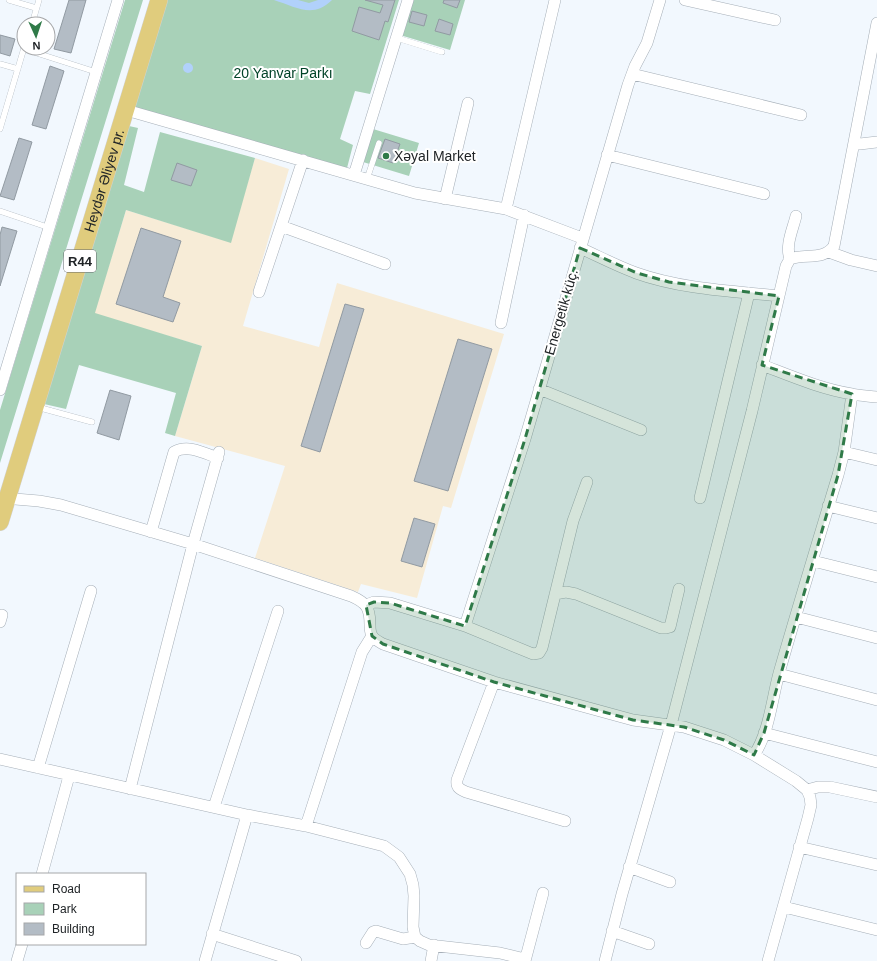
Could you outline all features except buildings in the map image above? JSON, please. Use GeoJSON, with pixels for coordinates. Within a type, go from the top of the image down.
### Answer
{"type":"FeatureCollection","features":[{"type":"Feature","properties":{"kind":"main road","name":"Heydər Əliyev pr."},"geometry":{"type":"LineString","coordinates":[[0,522],[2,493],[149,0]]}},
{"type":"Feature","properties":{"kind":"main road","name":"Heydər Əliyev pr."},"geometry":{"type":"LineString","coordinates":[[2,493],[35,406],[159,0]]}},
{"type":"Feature","properties":{"kind":"street"},"geometry":{"type":"LineString","coordinates":[[0,390],[118,0]]}},
{"type":"Feature","properties":{"kind":"street"},"geometry":{"type":"LineString","coordinates":[[354,175],[408,0]]}},
{"type":"Feature","properties":{"kind":"street"},"geometry":{"type":"LineString","coordinates":[[506,209],[556,0]]}},
{"type":"Feature","properties":{"kind":"street","name":"Energetik küç."},"geometry":{"type":"LineString","coordinates":[[465,626],[525,440],[581,243],[632,74],[647,43],[660,0]]}},
{"type":"Feature","properties":{"kind":"street"},"geometry":{"type":"LineString","coordinates":[[685,0],[775,20]]}},
{"type":"Feature","properties":{"kind":"street"},"geometry":{"type":"LineString","coordinates":[[605,961],[629,867],[671,725],[752,411],[786,266],[790,259],[796,256],[823,255],[829,252],[834,246],[854,144],[874,57],[877,23]]}},
{"type":"Feature","properties":{"kind":"street"},"geometry":{"type":"LineString","coordinates":[[632,74],[801,115]]}},
{"type":"Feature","properties":{"kind":"street"},"geometry":{"type":"LineString","coordinates":[[445,198],[468,103]]}},
{"type":"Feature","properties":{"kind":"street"},"geometry":{"type":"LineString","coordinates":[[126,110],[415,193],[506,209],[524,215],[637,273],[656,279],[699,288],[779,296]]}},
{"type":"Feature","properties":{"kind":"street"},"geometry":{"type":"LineString","coordinates":[[854,144],[877,142]]}},
{"type":"Feature","properties":{"kind":"street"},"geometry":{"type":"LineString","coordinates":[[607,155],[764,194]]}},
{"type":"Feature","properties":{"kind":"street"},"geometry":{"type":"LineString","coordinates":[[259,292],[303,160]]}},
{"type":"Feature","properties":{"kind":"street"},"geometry":{"type":"LineString","coordinates":[[501,323],[524,215]]}},
{"type":"Feature","properties":{"kind":"street"},"geometry":{"type":"LineString","coordinates":[[790,259],[788,248],[796,216]]}},
{"type":"Feature","properties":{"kind":"street"},"geometry":{"type":"LineString","coordinates":[[281,226],[385,264]]}},
{"type":"Feature","properties":{"kind":"street"},"geometry":{"type":"LineString","coordinates":[[829,252],[851,260],[877,266]]}},
{"type":"Feature","properties":{"kind":"street"},"geometry":{"type":"LineString","coordinates":[[700,498],[749,293]]}},
{"type":"Feature","properties":{"kind":"street"},"geometry":{"type":"LineString","coordinates":[[762,365],[817,385],[852,394],[877,397]]}},
{"type":"Feature","properties":{"kind":"street"},"geometry":{"type":"LineString","coordinates":[[539,389],[641,430]]}},
{"type":"Feature","properties":{"kind":"street"},"geometry":{"type":"LineString","coordinates":[[754,754],[764,733],[779,674],[844,452],[852,394]]}},
{"type":"Feature","properties":{"kind":"street"},"geometry":{"type":"LineString","coordinates":[[130,789],[193,544],[219,455],[189,448],[180,448],[174,452],[151,532]]}},
{"type":"Feature","properties":{"kind":"street"},"geometry":{"type":"LineString","coordinates":[[844,452],[877,460]]}},
{"type":"Feature","properties":{"kind":"street"},"geometry":{"type":"LineString","coordinates":[[366,605],[374,602],[390,603],[465,626],[533,654],[539,653],[542,648],[573,521],[587,482]]}},
{"type":"Feature","properties":{"kind":"street"},"geometry":{"type":"LineString","coordinates":[[2,493],[61,505],[193,544],[351,596],[360,600],[366,605],[369,612],[370,630],[372,636],[383,644],[494,682],[633,720],[684,727],[724,740],[754,754],[806,790],[810,797],[811,806],[768,961]]}},
{"type":"Feature","properties":{"kind":"street"},"geometry":{"type":"LineString","coordinates":[[828,506],[877,518]]}},
{"type":"Feature","properties":{"kind":"street"},"geometry":{"type":"LineString","coordinates":[[813,561],[877,577]]}},
{"type":"Feature","properties":{"kind":"street"},"geometry":{"type":"LineString","coordinates":[[555,594],[566,592],[576,594],[660,628],[666,628],[670,627],[679,589]]}},
{"type":"Feature","properties":{"kind":"street"},"geometry":{"type":"LineString","coordinates":[[38,768],[92,591]]}},
{"type":"Feature","properties":{"kind":"street"},"geometry":{"type":"LineString","coordinates":[[214,807],[278,611]]}},
{"type":"Feature","properties":{"kind":"street"},"geometry":{"type":"LineString","coordinates":[[796,617],[877,638]]}},
{"type":"Feature","properties":{"kind":"street"},"geometry":{"type":"LineString","coordinates":[[306,826],[362,652],[372,636]]}},
{"type":"Feature","properties":{"kind":"street"},"geometry":{"type":"LineString","coordinates":[[779,674],[877,700]]}},
{"type":"Feature","properties":{"kind":"street"},"geometry":{"type":"LineString","coordinates":[[494,682],[456,785],[459,789],[466,792],[564,821]]}},
{"type":"Feature","properties":{"kind":"street"},"geometry":{"type":"LineString","coordinates":[[764,733],[877,762]]}},
{"type":"Feature","properties":{"kind":"street"},"geometry":{"type":"LineString","coordinates":[[0,759],[69,776],[247,815],[306,826],[384,846],[399,857],[410,874],[414,885],[413,927],[415,937],[420,941],[434,945],[500,953],[525,960],[543,894]]}},
{"type":"Feature","properties":{"kind":"street"},"geometry":{"type":"LineString","coordinates":[[42,873],[69,776]]}},
{"type":"Feature","properties":{"kind":"street"},"geometry":{"type":"LineString","coordinates":[[806,790],[818,787],[830,787],[877,797]]}},
{"type":"Feature","properties":{"kind":"street"},"geometry":{"type":"LineString","coordinates":[[205,961],[247,815]]}},
{"type":"Feature","properties":{"kind":"street"},"geometry":{"type":"LineString","coordinates":[[799,847],[877,865]]}},
{"type":"Feature","properties":{"kind":"street"},"geometry":{"type":"LineString","coordinates":[[629,867],[670,882]]}},
{"type":"Feature","properties":{"kind":"street"},"geometry":{"type":"LineString","coordinates":[[784,907],[877,930]]}},
{"type":"Feature","properties":{"kind":"street"},"geometry":{"type":"LineString","coordinates":[[366,943],[373,932],[376,931],[403,939],[415,937]]}},
{"type":"Feature","properties":{"kind":"street"},"geometry":{"type":"LineString","coordinates":[[612,931],[649,944]]}},
{"type":"Feature","properties":{"kind":"street"},"geometry":{"type":"LineString","coordinates":[[212,934],[296,961]]}},
{"type":"Feature","properties":{"kind":"street"},"geometry":{"type":"LineString","coordinates":[[17,961],[22,945]]}},
{"type":"Feature","properties":{"kind":"street"},"geometry":{"type":"LineString","coordinates":[[431,961],[434,945]]}},
{"type":"Feature","properties":{"kind":"lane"},"geometry":{"type":"LineString","coordinates":[[9,0],[36,8]]}},
{"type":"Feature","properties":{"kind":"lane"},"geometry":{"type":"LineString","coordinates":[[34,16],[39,0]]}},
{"type":"Feature","properties":{"kind":"lane"},"geometry":{"type":"LineString","coordinates":[[396,38],[442,52]]}},
{"type":"Feature","properties":{"kind":"lane"},"geometry":{"type":"LineString","coordinates":[[0,129],[22,56]]}},
{"type":"Feature","properties":{"kind":"lane"},"geometry":{"type":"LineString","coordinates":[[46,56],[96,72]]}},
{"type":"Feature","properties":{"kind":"lane"},"geometry":{"type":"LineString","coordinates":[[0,64],[18,69]]}},
{"type":"Feature","properties":{"kind":"lane"},"geometry":{"type":"LineString","coordinates":[[367,179],[379,143]]}},
{"type":"Feature","properties":{"kind":"lane"},"geometry":{"type":"LineString","coordinates":[[0,211],[50,228]]}},
{"type":"Feature","properties":{"kind":"lane"},"geometry":{"type":"LineString","coordinates":[[35,406],[92,422]]}},
{"type":"Feature","properties":{"kind":"highlighted area"},"geometry":{"type":"Polygon","coordinates":[[[580,248],[637,273],[669,282],[779,296],[762,365],[852,394],[838,475],[764,733],[754,755],[724,740],[684,727],[633,720],[494,682],[383,644],[372,636],[366,605],[374,602],[390,603],[465,626],[525,439],[580,248]]]}},
{"type":"Feature","properties":{"kind":"shaded area"},"geometry":{"type":"Polygon","coordinates":[[[255,158],[289,169],[243,326],[319,347],[337,283],[504,334],[451,508],[443,506],[417,598],[361,584],[358,592],[255,558],[285,466],[175,436],[202,346],[94,314],[126,210],[230,242],[255,158]]]}},
{"type":"Feature","properties":{"kind":"green space"},"geometry":{"type":"Polygon","coordinates":[[[125,0],[143,0],[0,463],[0,410],[125,0]]]}},
{"type":"Feature","properties":{"kind":"green space","name":"20 Yanvar Parkı"},"geometry":{"type":"Polygon","coordinates":[[[166,0],[399,0],[370,94],[355,91],[340,139],[353,145],[347,168],[134,107],[166,0]]]}},
{"type":"Feature","properties":{"kind":"green space"},"geometry":{"type":"Polygon","coordinates":[[[411,0],[465,0],[450,50],[400,35],[411,0]]]}},
{"type":"Feature","properties":{"kind":"green space"},"geometry":{"type":"Polygon","coordinates":[[[129,126],[138,128],[124,185],[144,192],[160,132],[255,158],[231,243],[126,210],[95,313],[202,346],[175,436],[165,433],[176,393],[79,365],[66,409],[44,404],[129,126]]]}},
{"type":"Feature","properties":{"kind":"green space"},"geometry":{"type":"Polygon","coordinates":[[[373,129],[419,143],[409,176],[363,162],[373,129]]]}},
{"type":"Feature","properties":{"kind":"water"},"geometry":{"type":"Polygon","coordinates":[[[274,0],[298,0],[309,3],[318,0],[332,0],[325,6],[318,9],[304,10],[274,0]]]}},
{"type":"Feature","properties":{"kind":"water"},"geometry":{"type":"Polygon","coordinates":[[[186,63],[190,63],[192,64],[192,72],[186,73],[183,70],[183,66],[186,63]]]}},
{"type":"Feature","properties":{"kind":"place","name":"Xəyal Market"},"geometry":{"type":"Point","coordinates":[386,156]}}]}
